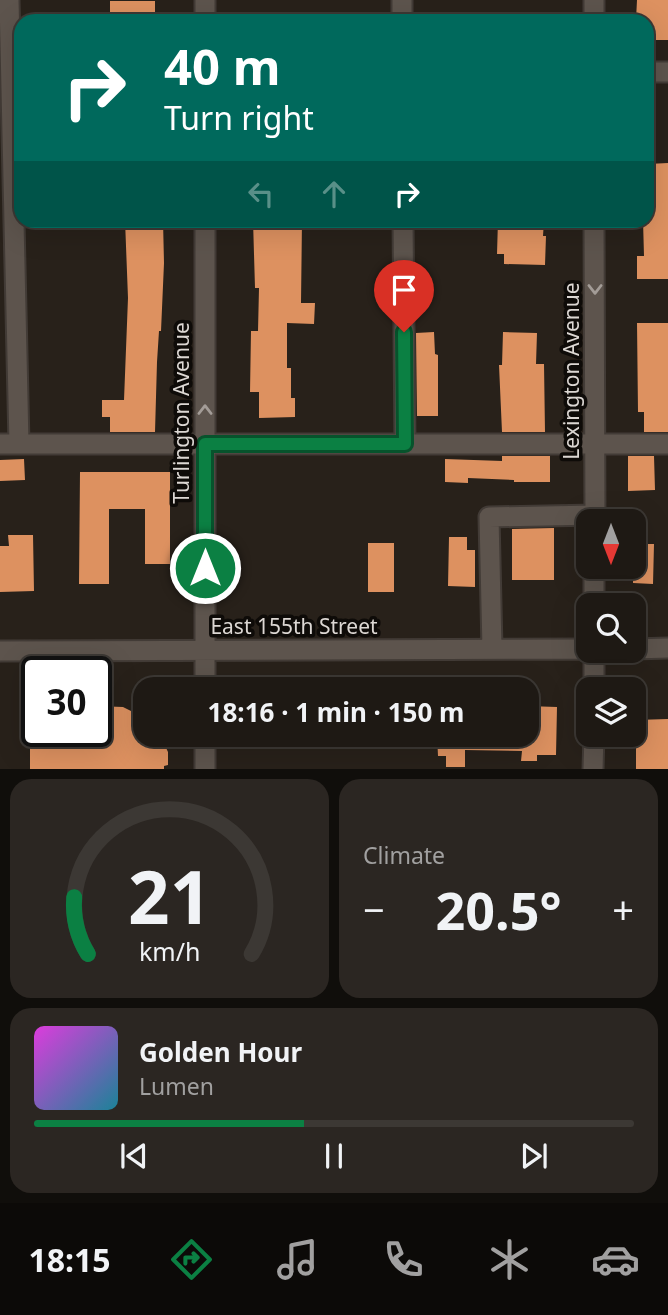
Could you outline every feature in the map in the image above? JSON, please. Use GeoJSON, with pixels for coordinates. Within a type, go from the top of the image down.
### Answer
{"type":"FeatureCollection","features":[{"type":"Feature","properties":{"kind":"street"},"geometry":{"type":"LineString","coordinates":[[9,0],[9,444],[668,444]]}},
{"type":"Feature","properties":{"kind":"street","name":"Turlington Avenue"},"geometry":{"type":"LineString","coordinates":[[205,228],[205,677]]}},
{"type":"Feature","properties":{"kind":"street"},"geometry":{"type":"LineString","coordinates":[[403,228],[405,444]]}},
{"type":"Feature","properties":{"kind":"street","name":"Lexington Avenue"},"geometry":{"type":"LineString","coordinates":[[594,228],[595,509]]}},
{"type":"Feature","properties":{"kind":"street"},"geometry":{"type":"LineString","coordinates":[[492,649],[489,517],[576,518]]}},
{"type":"Feature","properties":{"kind":"street"},"geometry":{"type":"LineString","coordinates":[[646,649],[668,648]]}},
{"type":"Feature","properties":{"kind":"street","name":"East 155th Street"},"geometry":{"type":"LineString","coordinates":[[0,651],[576,649]]}},
{"type":"Feature","properties":{"kind":"street"},"geometry":{"type":"LineString","coordinates":[[205,747],[205,769]]}},
{"type":"Feature","properties":{"kind":"street"},"geometry":{"type":"LineString","coordinates":[[593,769],[594,747]]}},
{"type":"Feature","properties":{"kind":"building"},"geometry":{"type":"Polygon","coordinates":[[[637,0],[668,0],[668,40],[654,40],[654,14],[636,14],[637,0]]]}},
{"type":"Feature","properties":{"kind":"building"},"geometry":{"type":"Polygon","coordinates":[[[110,1],[155,1],[155,14],[110,14],[110,1]]]}},
{"type":"Feature","properties":{"kind":"building"},"geometry":{"type":"Polygon","coordinates":[[[668,163],[668,279],[637,279],[637,256],[644,256],[643,228],[654,228],[654,164],[668,163]]]}},
{"type":"Feature","properties":{"kind":"building"},"geometry":{"type":"Polygon","coordinates":[[[125,228],[163,228],[164,263],[155,432],[110,432],[110,417],[102,417],[102,400],[124,400],[128,298],[125,228]]]}},
{"type":"Feature","properties":{"kind":"building"},"geometry":{"type":"Polygon","coordinates":[[[253,228],[302,228],[301,303],[315,303],[314,324],[287,323],[287,368],[291,368],[291,398],[295,398],[295,417],[259,418],[259,392],[250,392],[251,331],[258,331],[259,288],[255,288],[253,228]]]}},
{"type":"Feature","properties":{"kind":"building"},"geometry":{"type":"Polygon","coordinates":[[[498,228],[544,228],[543,236],[546,236],[545,265],[504,264],[504,254],[497,254],[498,228]]]}},
{"type":"Feature","properties":{"kind":"building"},"geometry":{"type":"Polygon","coordinates":[[[637,323],[668,323],[668,432],[644,432],[644,412],[638,412],[637,323]]]}},
{"type":"Feature","properties":{"kind":"building"},"geometry":{"type":"Polygon","coordinates":[[[434,332],[435,354],[438,355],[438,416],[417,416],[416,333],[434,332]]]}},
{"type":"Feature","properties":{"kind":"building"},"geometry":{"type":"Polygon","coordinates":[[[503,332],[537,333],[536,364],[544,364],[545,432],[502,432],[499,365],[502,365],[503,332]]]}},
{"type":"Feature","properties":{"kind":"building"},"geometry":{"type":"Polygon","coordinates":[[[502,456],[550,456],[550,482],[468,478],[468,483],[445,482],[445,459],[502,461],[502,456]]]}},
{"type":"Feature","properties":{"kind":"building"},"geometry":{"type":"Polygon","coordinates":[[[628,456],[654,456],[655,490],[628,491],[628,456]]]}},
{"type":"Feature","properties":{"kind":"building"},"geometry":{"type":"Polygon","coordinates":[[[24,459],[25,480],[0,481],[0,460],[24,459]]]}},
{"type":"Feature","properties":{"kind":"building"},"geometry":{"type":"Polygon","coordinates":[[[80,472],[170,472],[170,564],[145,564],[145,509],[109,509],[109,584],[79,584],[80,472]]]}},
{"type":"Feature","properties":{"kind":"building"},"geometry":{"type":"Polygon","coordinates":[[[554,528],[554,580],[512,580],[512,529],[554,528]]]}},
{"type":"Feature","properties":{"kind":"building"},"geometry":{"type":"Polygon","coordinates":[[[8,535],[33,535],[34,591],[0,592],[0,546],[9,546],[8,535]]]}},
{"type":"Feature","properties":{"kind":"building"},"geometry":{"type":"Polygon","coordinates":[[[449,537],[467,537],[467,550],[475,550],[475,587],[448,586],[449,537]]]}},
{"type":"Feature","properties":{"kind":"building"},"geometry":{"type":"Polygon","coordinates":[[[368,543],[394,543],[394,592],[368,592],[368,543]]]}},
{"type":"Feature","properties":{"kind":"building"},"geometry":{"type":"Polygon","coordinates":[[[646,544],[654,544],[653,584],[633,583],[633,579],[646,579],[646,544]]]}},
{"type":"Feature","properties":{"kind":"building"},"geometry":{"type":"Polygon","coordinates":[[[539,706],[557,707],[556,755],[537,755],[537,761],[521,761],[522,751],[465,750],[465,767],[446,767],[446,756],[438,756],[438,747],[539,747],[539,706]]]}},
{"type":"Feature","properties":{"kind":"building"},"geometry":{"type":"Polygon","coordinates":[[[112,707],[123,707],[133,712],[133,747],[166,747],[168,752],[168,765],[164,766],[164,769],[30,769],[30,747],[112,747],[112,707]]]}},
{"type":"Feature","properties":{"kind":"building"},"geometry":{"type":"Polygon","coordinates":[[[668,719],[668,769],[636,769],[636,747],[646,747],[646,720],[668,719]]]}},
{"type":"Feature","properties":{"kind":"route"},"geometry":{"type":"LineString","coordinates":[[205,568],[205,444],[405,444],[404,332]]}}]}
